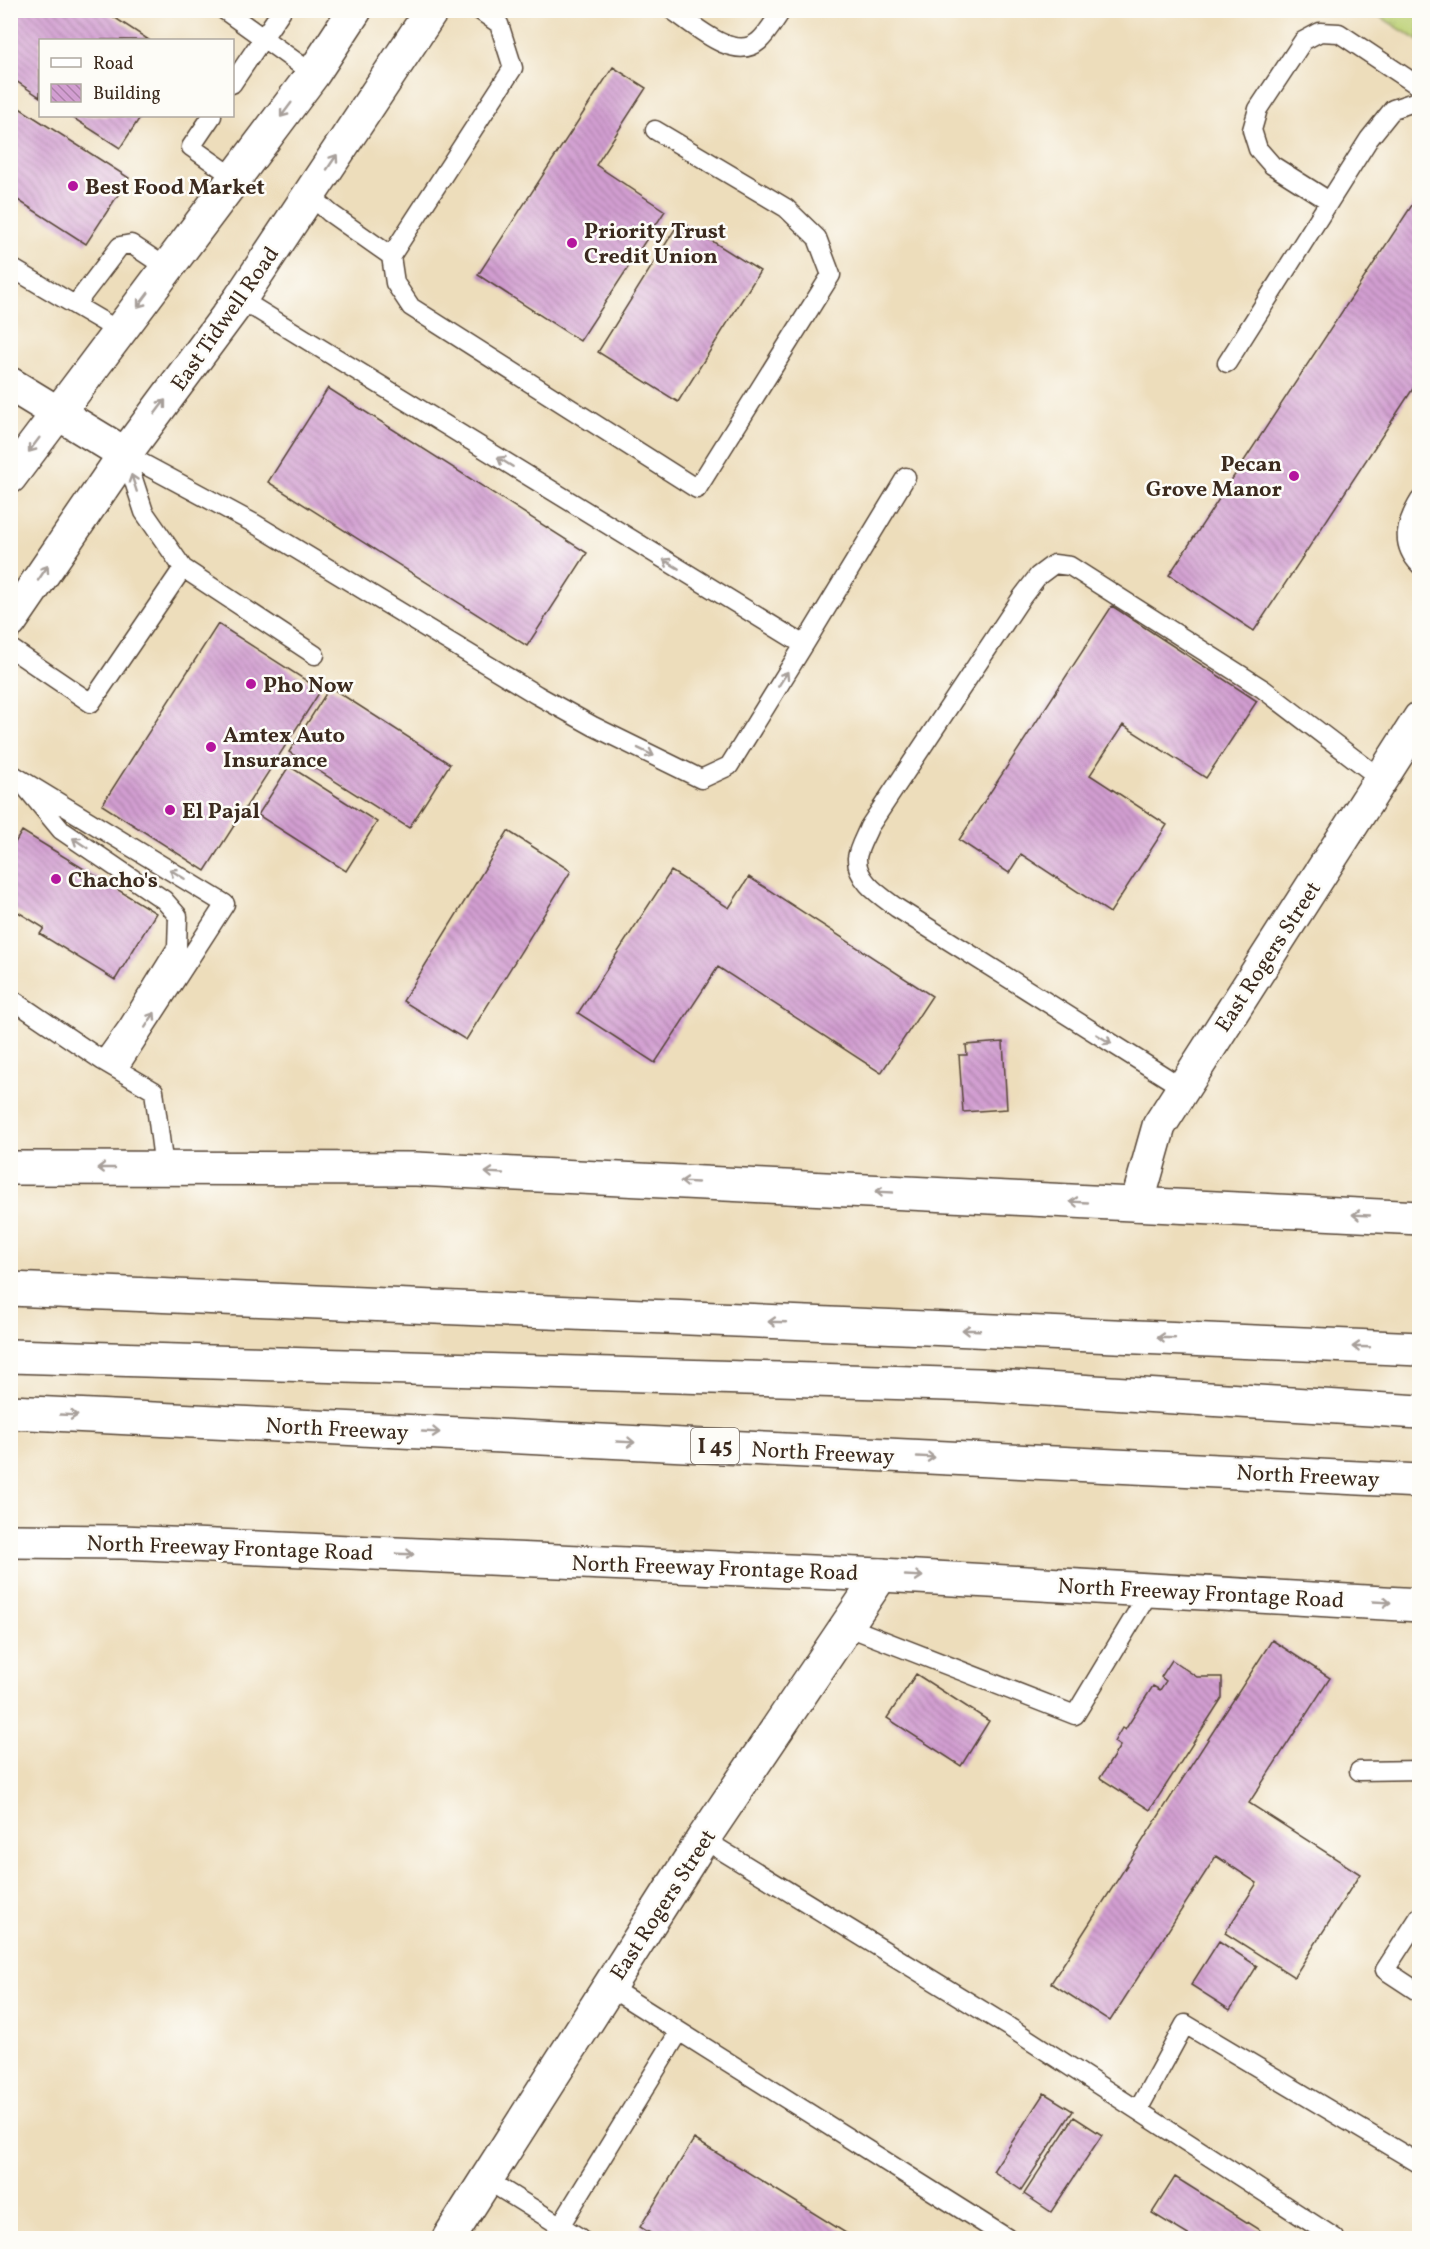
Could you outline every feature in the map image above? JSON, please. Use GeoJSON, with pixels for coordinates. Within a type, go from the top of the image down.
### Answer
{"type":"FeatureCollection","features":[{"type":"Feature","properties":{"kind":"main road"},"geometry":{"type":"LineString","coordinates":[[10,477],[313,74],[355,10]]}},
{"type":"Feature","properties":{"kind":"main road","name":"East Tidwell Road"},"geometry":{"type":"LineString","coordinates":[[10,622],[125,454],[240,299],[432,10]]}},
{"type":"Feature","properties":{"kind":"main road"},"geometry":{"type":"LineString","coordinates":[[10,384],[125,454]]}},
{"type":"Feature","properties":{"kind":"main road","name":"East Rogers Street"},"geometry":{"type":"LineString","coordinates":[[1137,1204],[1159,1126],[1419,718]]}},
{"type":"Feature","properties":{"kind":"main road"},"geometry":{"type":"LineString","coordinates":[[10,1168],[416,1169],[1419,1218]]}},
{"type":"Feature","properties":{"kind":"main road"},"geometry":{"type":"LineString","coordinates":[[10,1289],[1419,1349]]}},
{"type":"Feature","properties":{"kind":"main road"},"geometry":{"type":"LineString","coordinates":[[10,1356],[979,1385],[1419,1412]]}},
{"type":"Feature","properties":{"kind":"main road","name":"North Freeway"},"geometry":{"type":"LineString","coordinates":[[10,1412],[1419,1481]]}},
{"type":"Feature","properties":{"kind":"main road","name":"North Freeway Frontage Road"},"geometry":{"type":"LineString","coordinates":[[10,1541],[146,1543],[881,1575],[1419,1605]]}},
{"type":"Feature","properties":{"kind":"main road","name":"East Rogers Street"},"geometry":{"type":"LineString","coordinates":[[449,2238],[703,1839],[881,1575]]}},
{"type":"Feature","properties":{"kind":"lane"},"geometry":{"type":"LineString","coordinates":[[224,10],[313,74]]}},
{"type":"Feature","properties":{"kind":"lane"},"geometry":{"type":"LineString","coordinates":[[234,81],[282,10]]}},
{"type":"Feature","properties":{"kind":"lane"},"geometry":{"type":"LineString","coordinates":[[479,10],[499,24],[513,68],[391,256],[395,283],[411,307],[697,489],[831,275],[818,238],[786,208],[655,130]]}},
{"type":"Feature","properties":{"kind":"lane"},"geometry":{"type":"LineString","coordinates":[[672,10],[718,41],[744,48],[758,42],[782,10]]}},
{"type":"Feature","properties":{"kind":"lane"},"geometry":{"type":"LineString","coordinates":[[1329,201],[1272,165],[1258,149],[1252,130],[1258,109],[1297,49],[1304,41],[1320,32],[1339,33],[1419,87]]}},
{"type":"Feature","properties":{"kind":"lane"},"geometry":{"type":"LineString","coordinates":[[1227,363],[1369,139],[1393,109],[1419,100]]}},
{"type":"Feature","properties":{"kind":"lane"},"geometry":{"type":"LineString","coordinates":[[211,117],[191,147],[235,178]]}},
{"type":"Feature","properties":{"kind":"lane"},"geometry":{"type":"LineString","coordinates":[[310,195],[330,213],[391,256]]}},
{"type":"Feature","properties":{"kind":"lane"},"geometry":{"type":"LineString","coordinates":[[75,305],[120,246],[131,244],[166,268]]}},
{"type":"Feature","properties":{"kind":"lane"},"geometry":{"type":"LineString","coordinates":[[10,267],[119,331]]}},
{"type":"Feature","properties":{"kind":"lane"},"geometry":{"type":"LineString","coordinates":[[240,299],[804,645]]}},
{"type":"Feature","properties":{"kind":"lane"},"geometry":{"type":"LineString","coordinates":[[125,454],[144,512],[183,568],[315,655]]}},
{"type":"Feature","properties":{"kind":"lane"},"geometry":{"type":"LineString","coordinates":[[125,454],[255,524],[593,726],[701,779],[729,766],[906,477]]}},
{"type":"Feature","properties":{"kind":"lane"},"geometry":{"type":"LineString","coordinates":[[1419,500],[1406,527],[1406,542],[1410,554],[1419,565]]}},
{"type":"Feature","properties":{"kind":"lane"},"geometry":{"type":"LineString","coordinates":[[1183,1088],[897,908],[861,876],[857,857],[869,827],[1022,597],[1038,576],[1054,564],[1070,566],[1263,689],[1381,779]]}},
{"type":"Feature","properties":{"kind":"lane"},"geometry":{"type":"LineString","coordinates":[[10,648],[91,703],[183,568]]}},
{"type":"Feature","properties":{"kind":"lane"},"geometry":{"type":"LineString","coordinates":[[13,780],[225,904],[111,1065]]}},
{"type":"Feature","properties":{"kind":"lane"},"geometry":{"type":"LineString","coordinates":[[13,780],[61,830],[164,900],[178,916],[177,947],[128,1026],[111,1065]]}},
{"type":"Feature","properties":{"kind":"lane"},"geometry":{"type":"LineString","coordinates":[[10,998],[154,1091],[164,1168]]}},
{"type":"Feature","properties":{"kind":"lane"},"geometry":{"type":"LineString","coordinates":[[846,1626],[1075,1715],[1151,1589]]}},
{"type":"Feature","properties":{"kind":"lane"},"geometry":{"type":"LineString","coordinates":[[1359,1771],[1419,1770]]}},
{"type":"Feature","properties":{"kind":"lane"},"geometry":{"type":"LineString","coordinates":[[703,1839],[1009,2027],[1335,2238]]}},
{"type":"Feature","properties":{"kind":"lane"},"geometry":{"type":"LineString","coordinates":[[1419,1916],[1384,1970],[1419,1993]]}},
{"type":"Feature","properties":{"kind":"lane"},"geometry":{"type":"LineString","coordinates":[[609,1987],[1007,2238]]}},
{"type":"Feature","properties":{"kind":"lane"},"geometry":{"type":"LineString","coordinates":[[1138,2110],[1185,2024],[1419,2164]]}},
{"type":"Feature","properties":{"kind":"lane"},"geometry":{"type":"LineString","coordinates":[[560,2226],[680,2032]]}},
{"type":"Feature","properties":{"kind":"lane"},"geometry":{"type":"LineString","coordinates":[[487,2180],[580,2238]]}},
{"type":"Feature","properties":{"kind":"green space"},"geometry":{"type":"Polygon","coordinates":[[[1371,11],[1419,11],[1419,41],[1371,11]]]}},
{"type":"Feature","properties":{"kind":"building"},"geometry":{"type":"Polygon","coordinates":[[[10,10],[103,10],[147,39],[39,39],[39,96],[10,77],[10,10]]]}},
{"type":"Feature","properties":{"kind":"building","name":"Priority Trust Credit Union"},"geometry":{"type":"Polygon","coordinates":[[[613,67],[646,88],[596,165],[665,211],[580,341],[478,275],[613,67]]]}},
{"type":"Feature","properties":{"kind":"building"},"geometry":{"type":"Polygon","coordinates":[[[10,102],[129,178],[86,244],[10,195],[10,102]]]}},
{"type":"Feature","properties":{"kind":"building"},"geometry":{"type":"Polygon","coordinates":[[[72,117],[140,117],[120,148],[72,117]]]}},
{"type":"Feature","properties":{"kind":"building","name":"Pecan Grove Manor"},"geometry":{"type":"Polygon","coordinates":[[[1420,193],[1420,378],[1254,631],[1169,575],[1420,193]]]}},
{"type":"Feature","properties":{"kind":"building"},"geometry":{"type":"Polygon","coordinates":[[[680,221],[760,271],[678,402],[598,352],[680,221]]]}},
{"type":"Feature","properties":{"kind":"building"},"geometry":{"type":"Polygon","coordinates":[[[328,388],[587,553],[527,646],[268,482],[328,388]]]}},
{"type":"Feature","properties":{"kind":"building"},"geometry":{"type":"Polygon","coordinates":[[[1112,606],[1257,701],[1206,778],[1123,725],[1090,775],[1167,825],[1110,913],[1021,854],[1009,873],[959,840],[1112,606]]]}},
{"type":"Feature","properties":{"kind":"building"},"geometry":{"type":"Polygon","coordinates":[[[218,624],[321,690],[205,871],[102,805],[218,624]]]}},
{"type":"Feature","properties":{"kind":"building"},"geometry":{"type":"Polygon","coordinates":[[[330,687],[450,764],[409,828],[289,752],[330,687]]]}},
{"type":"Feature","properties":{"kind":"building"},"geometry":{"type":"Polygon","coordinates":[[[289,766],[377,822],[346,871],[258,815],[289,766]]]}},
{"type":"Feature","properties":{"kind":"building","name":"Chacho's"},"geometry":{"type":"Polygon","coordinates":[[[22,831],[156,913],[115,980],[40,934],[44,928],[10,907],[10,851],[22,831]]]}},
{"type":"Feature","properties":{"kind":"building"},"geometry":{"type":"Polygon","coordinates":[[[508,831],[571,871],[466,1040],[403,1001],[508,831]]]}},
{"type":"Feature","properties":{"kind":"building"},"geometry":{"type":"Polygon","coordinates":[[[671,871],[729,908],[749,877],[932,996],[881,1073],[718,967],[655,1063],[578,1013],[671,871]]]}},
{"type":"Feature","properties":{"kind":"building"},"geometry":{"type":"Polygon","coordinates":[[[1003,1042],[1007,1109],[963,1112],[959,1055],[967,1055],[966,1045],[1003,1042]]]}},
{"type":"Feature","properties":{"kind":"building"},"geometry":{"type":"Polygon","coordinates":[[[1272,1640],[1330,1678],[1249,1803],[1360,1874],[1294,1977],[1225,1933],[1257,1883],[1216,1856],[1110,2021],[1051,1983],[1272,1640]]]}},
{"type":"Feature","properties":{"kind":"building"},"geometry":{"type":"Polygon","coordinates":[[[1172,1660],[1197,1677],[1222,1677],[1222,1698],[1150,1810],[1100,1778],[1120,1746],[1114,1742],[1122,1728],[1125,1730],[1153,1686],[1160,1690],[1166,1681],[1161,1677],[1172,1660]]]}},
{"type":"Feature","properties":{"kind":"building"},"geometry":{"type":"Polygon","coordinates":[[[916,1674],[989,1721],[961,1766],[887,1718],[916,1674]]]}},
{"type":"Feature","properties":{"kind":"building"},"geometry":{"type":"Polygon","coordinates":[[[1219,1941],[1257,1966],[1230,2010],[1191,1985],[1219,1941]]]}},
{"type":"Feature","properties":{"kind":"building"},"geometry":{"type":"Polygon","coordinates":[[[1044,2093],[1073,2111],[1021,2190],[993,2171],[1044,2093]]]}},
{"type":"Feature","properties":{"kind":"building"},"geometry":{"type":"Polygon","coordinates":[[[1074,2117],[1102,2135],[1051,2212],[1024,2194],[1074,2117]]]}},
{"type":"Feature","properties":{"kind":"building"},"geometry":{"type":"Polygon","coordinates":[[[694,2139],[854,2238],[658,2238],[640,2227],[694,2139]]]}},
{"type":"Feature","properties":{"kind":"building"},"geometry":{"type":"Polygon","coordinates":[[[1175,2177],[1272,2238],[1193,2238],[1152,2213],[1175,2177]]]}},
{"type":"Feature","properties":{"kind":"place","name":"Best Food Market"},"geometry":{"type":"Point","coordinates":[73,186]}},
{"type":"Feature","properties":{"kind":"place","name":"Priority Trust Credit Union"},"geometry":{"type":"Point","coordinates":[572,243]}},
{"type":"Feature","properties":{"kind":"place","name":"Pecan Grove Manor"},"geometry":{"type":"Point","coordinates":[1294,476]}},
{"type":"Feature","properties":{"kind":"place","name":"Pho Now"},"geometry":{"type":"Point","coordinates":[251,684]}},
{"type":"Feature","properties":{"kind":"place","name":"Amtex Auto Insurance"},"geometry":{"type":"Point","coordinates":[211,747]}},
{"type":"Feature","properties":{"kind":"place","name":"El Pajal"},"geometry":{"type":"Point","coordinates":[170,810]}},
{"type":"Feature","properties":{"kind":"place","name":"Chacho's"},"geometry":{"type":"Point","coordinates":[56,879]}}]}
